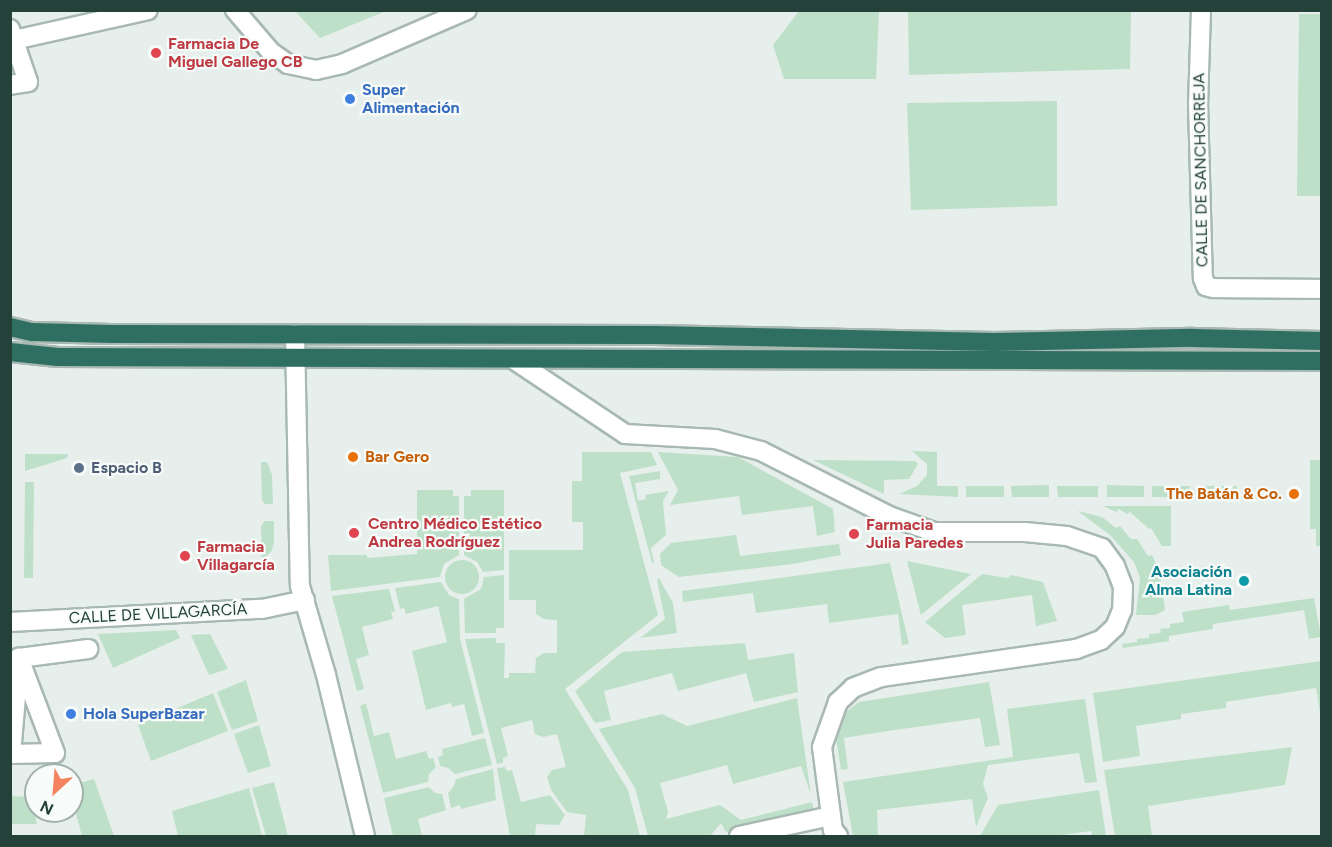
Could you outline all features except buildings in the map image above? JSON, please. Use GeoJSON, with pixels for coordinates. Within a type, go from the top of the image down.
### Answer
{"type":"FeatureCollection","features":[{"type":"Feature","properties":{"kind":"highway"},"geometry":{"type":"LineString","coordinates":[[10,327],[32,332],[112,334],[655,335],[994,342],[1193,338],[1322,341]]}},
{"type":"Feature","properties":{"kind":"highway"},"geometry":{"type":"LineString","coordinates":[[10,352],[58,357],[1322,361]]}},
{"type":"Feature","properties":{"kind":"street"},"geometry":{"type":"LineString","coordinates":[[10,86],[28,82],[12,35],[148,10]]}},
{"type":"Feature","properties":{"kind":"street"},"geometry":{"type":"LineString","coordinates":[[235,10],[271,52],[288,64],[316,70],[342,64],[467,10]]}},
{"type":"Feature","properties":{"kind":"street","name":"CALLE DE SANCHORREJA"},"geometry":{"type":"LineString","coordinates":[[1201,10],[1198,104],[1203,278],[1206,286],[1213,288],[1322,289]]}},
{"type":"Feature","properties":{"kind":"street"},"geometry":{"type":"LineString","coordinates":[[295,334],[300,586],[326,675],[364,837]]}},
{"type":"Feature","properties":{"kind":"street"},"geometry":{"type":"LineString","coordinates":[[513,358],[625,434],[715,439],[761,450],[889,516],[934,532],[1025,532],[1067,536],[1102,548],[1115,566],[1123,587],[1122,610],[1114,627],[1101,640],[1076,650],[881,676],[852,688],[838,702],[822,747],[833,830],[838,837]]}},
{"type":"Feature","properties":{"kind":"street","name":"CALLE DE VILLAGARCÍA"},"geometry":{"type":"LineString","coordinates":[[10,622],[262,609],[305,600]]}},
{"type":"Feature","properties":{"kind":"street"},"geometry":{"type":"LineString","coordinates":[[20,658],[88,649]]}},
{"type":"Feature","properties":{"kind":"street"},"geometry":{"type":"LineString","coordinates":[[20,658],[55,753],[11,754],[20,658]]}},
{"type":"Feature","properties":{"kind":"street"},"geometry":{"type":"LineString","coordinates":[[739,837],[831,816]]}},
{"type":"Feature","properties":{"kind":"green space"},"geometry":{"type":"Polygon","coordinates":[[[295,11],[386,11],[320,38],[295,11]]]}},
{"type":"Feature","properties":{"kind":"green space"},"geometry":{"type":"Polygon","coordinates":[[[799,11],[879,11],[876,79],[784,79],[773,45],[799,11]]]}},
{"type":"Feature","properties":{"kind":"green space"},"geometry":{"type":"Polygon","coordinates":[[[908,11],[1131,11],[1130,69],[909,75],[908,11]]]}},
{"type":"Feature","properties":{"kind":"green space"},"geometry":{"type":"Polygon","coordinates":[[[1299,14],[1321,14],[1321,196],[1297,196],[1299,14]]]}},
{"type":"Feature","properties":{"kind":"green space"},"geometry":{"type":"Polygon","coordinates":[[[1057,101],[1057,206],[911,210],[907,103],[1057,101]]]}},
{"type":"Feature","properties":{"kind":"green space"},"geometry":{"type":"Polygon","coordinates":[[[912,451],[937,452],[937,486],[958,486],[958,497],[899,494],[917,486],[927,475],[927,464],[912,451]]]}},
{"type":"Feature","properties":{"kind":"green space"},"geometry":{"type":"Polygon","coordinates":[[[582,452],[651,452],[657,465],[620,473],[658,615],[565,689],[628,790],[640,836],[584,836],[586,815],[567,812],[551,790],[547,777],[552,770],[566,767],[557,734],[543,737],[535,734],[532,720],[501,728],[508,756],[503,758],[503,763],[497,764],[465,639],[496,638],[496,643],[505,643],[504,678],[509,678],[509,673],[535,673],[536,658],[544,653],[557,653],[557,620],[544,619],[536,614],[536,600],[509,600],[509,550],[583,550],[583,522],[572,522],[572,481],[582,481],[582,452]]]}},
{"type":"Feature","properties":{"kind":"green space"},"geometry":{"type":"Polygon","coordinates":[[[658,452],[738,457],[833,509],[835,532],[817,536],[813,506],[742,515],[739,496],[670,505],[678,490],[658,452]]]}},
{"type":"Feature","properties":{"kind":"green space"},"geometry":{"type":"Polygon","coordinates":[[[25,454],[68,454],[67,458],[25,471],[25,454]]]}},
{"type":"Feature","properties":{"kind":"green space"},"geometry":{"type":"Polygon","coordinates":[[[813,460],[915,461],[918,464],[909,479],[884,480],[884,494],[813,460]]]}},
{"type":"Feature","properties":{"kind":"green space"},"geometry":{"type":"Polygon","coordinates":[[[1310,460],[1321,460],[1321,546],[1316,546],[1316,529],[1310,529],[1310,460]]]}},
{"type":"Feature","properties":{"kind":"green space"},"geometry":{"type":"Polygon","coordinates":[[[261,462],[267,462],[272,475],[273,504],[265,504],[262,500],[261,462]]]}},
{"type":"Feature","properties":{"kind":"green space"},"geometry":{"type":"Polygon","coordinates":[[[660,471],[660,479],[635,483],[638,501],[646,499],[645,495],[669,491],[663,501],[666,535],[651,548],[654,563],[652,563],[629,476],[660,471]]]}},
{"type":"Feature","properties":{"kind":"green space"},"geometry":{"type":"Polygon","coordinates":[[[25,482],[34,482],[33,578],[24,578],[25,482]]]}},
{"type":"Feature","properties":{"kind":"green space"},"geometry":{"type":"Polygon","coordinates":[[[1049,485],[1049,497],[1012,497],[1011,486],[1049,485]]]}},
{"type":"Feature","properties":{"kind":"green space"},"geometry":{"type":"Polygon","coordinates":[[[1107,485],[1144,486],[1144,497],[1107,497],[1107,485]]]}},
{"type":"Feature","properties":{"kind":"green space"},"geometry":{"type":"Polygon","coordinates":[[[966,486],[1004,486],[1004,497],[966,497],[966,486]]]}},
{"type":"Feature","properties":{"kind":"green space"},"geometry":{"type":"Polygon","coordinates":[[[1057,486],[1098,486],[1098,497],[1058,497],[1057,486]]]}},
{"type":"Feature","properties":{"kind":"green space"},"geometry":{"type":"Polygon","coordinates":[[[1152,486],[1190,486],[1190,497],[1152,497],[1152,486]]]}},
{"type":"Feature","properties":{"kind":"green space"},"geometry":{"type":"Polygon","coordinates":[[[1198,486],[1237,486],[1237,497],[1198,497],[1198,486]]]}},
{"type":"Feature","properties":{"kind":"green space"},"geometry":{"type":"Polygon","coordinates":[[[417,490],[453,490],[453,496],[459,496],[459,555],[444,564],[440,577],[331,591],[328,555],[367,555],[367,558],[417,554],[417,490]]]}},
{"type":"Feature","properties":{"kind":"green space"},"geometry":{"type":"Polygon","coordinates":[[[471,490],[504,490],[504,570],[483,572],[477,562],[464,555],[464,496],[471,496],[471,490]]]}},
{"type":"Feature","properties":{"kind":"green space"},"geometry":{"type":"Polygon","coordinates":[[[1103,506],[1171,506],[1171,546],[1162,546],[1151,528],[1149,529],[1130,512],[1127,514],[1119,509],[1116,512],[1103,506]]]}},
{"type":"Feature","properties":{"kind":"green space"},"geometry":{"type":"Polygon","coordinates":[[[1078,511],[1102,517],[1116,528],[1120,526],[1131,539],[1137,539],[1148,556],[1152,555],[1160,573],[1165,610],[1155,615],[1136,615],[1140,578],[1134,562],[1111,536],[1078,511]]]}},
{"type":"Feature","properties":{"kind":"green space"},"geometry":{"type":"Polygon","coordinates":[[[265,521],[274,521],[274,543],[271,552],[262,560],[261,526],[265,521]]]}},
{"type":"Feature","properties":{"kind":"green space"},"geometry":{"type":"Polygon","coordinates":[[[736,535],[740,556],[839,544],[841,555],[793,564],[679,577],[661,565],[660,554],[671,543],[736,535]]]}},
{"type":"Feature","properties":{"kind":"green space"},"geometry":{"type":"Polygon","coordinates":[[[462,560],[474,565],[479,577],[474,589],[462,594],[450,589],[445,577],[450,565],[462,560]]]}},
{"type":"Feature","properties":{"kind":"green space"},"geometry":{"type":"Polygon","coordinates":[[[907,561],[971,574],[921,615],[907,561]]]}},
{"type":"Feature","properties":{"kind":"green space"},"geometry":{"type":"Polygon","coordinates":[[[890,563],[909,644],[902,645],[898,614],[829,623],[827,604],[756,613],[753,593],[683,602],[682,591],[890,563]]]}},
{"type":"Feature","properties":{"kind":"green space"},"geometry":{"type":"Polygon","coordinates":[[[982,574],[1008,578],[1011,575],[1043,582],[1057,621],[1036,626],[1032,595],[962,605],[966,635],[945,638],[925,622],[982,574]]]}},
{"type":"Feature","properties":{"kind":"green space"},"geometry":{"type":"Polygon","coordinates":[[[504,575],[504,628],[496,628],[496,633],[465,633],[464,599],[481,589],[484,577],[504,575]]]}},
{"type":"Feature","properties":{"kind":"green space"},"geometry":{"type":"Polygon","coordinates":[[[659,578],[673,603],[677,633],[640,638],[665,619],[657,580],[659,578]]]}},
{"type":"Feature","properties":{"kind":"green space"},"geometry":{"type":"Polygon","coordinates":[[[441,582],[449,595],[459,599],[460,639],[484,733],[472,736],[464,704],[452,707],[451,703],[426,710],[412,651],[447,642],[438,606],[406,614],[404,608],[400,609],[395,588],[441,582]]]}},
{"type":"Feature","properties":{"kind":"green space"},"geometry":{"type":"Polygon","coordinates":[[[389,589],[395,611],[391,612],[393,619],[362,627],[369,655],[356,659],[364,689],[357,691],[332,596],[389,589]]]}},
{"type":"Feature","properties":{"kind":"green space"},"geometry":{"type":"Polygon","coordinates":[[[1314,598],[1321,637],[1309,639],[1304,610],[1213,624],[1213,629],[1169,636],[1169,641],[1123,648],[1122,644],[1149,638],[1149,634],[1161,633],[1160,629],[1170,628],[1170,624],[1184,622],[1182,612],[1229,605],[1230,610],[1314,598]]]}},
{"type":"Feature","properties":{"kind":"green space"},"geometry":{"type":"Polygon","coordinates":[[[176,630],[180,638],[113,668],[98,634],[176,630]]]}},
{"type":"Feature","properties":{"kind":"green space"},"geometry":{"type":"Polygon","coordinates":[[[210,634],[228,669],[209,675],[191,635],[210,634]]]}},
{"type":"Feature","properties":{"kind":"green space"},"geometry":{"type":"Polygon","coordinates":[[[745,643],[748,660],[794,653],[798,692],[754,702],[746,673],[678,691],[672,673],[604,691],[611,720],[595,723],[575,691],[622,652],[745,643]]]}},
{"type":"Feature","properties":{"kind":"green space"},"geometry":{"type":"Polygon","coordinates":[[[1321,661],[1321,718],[1316,688],[1226,702],[1226,708],[1181,714],[1181,719],[1136,726],[1140,756],[1103,762],[1093,693],[1321,661]]]}},
{"type":"Feature","properties":{"kind":"green space"},"geometry":{"type":"Polygon","coordinates":[[[246,680],[258,721],[232,730],[217,692],[246,680]]]}},
{"type":"Feature","properties":{"kind":"green space"},"geometry":{"type":"Polygon","coordinates":[[[989,682],[1000,745],[985,747],[980,718],[888,731],[844,738],[848,769],[841,770],[836,739],[839,727],[846,712],[859,702],[989,682]]]}},
{"type":"Feature","properties":{"kind":"green space"},"geometry":{"type":"Polygon","coordinates":[[[213,693],[228,731],[151,761],[138,725],[213,693]]]}},
{"type":"Feature","properties":{"kind":"green space"},"geometry":{"type":"Polygon","coordinates":[[[797,698],[811,795],[801,766],[733,784],[727,765],[660,783],[668,812],[666,819],[720,805],[741,820],[812,802],[814,812],[726,832],[721,823],[710,836],[648,836],[635,788],[599,729],[662,714],[687,726],[797,698]]]}},
{"type":"Feature","properties":{"kind":"green space"},"geometry":{"type":"Polygon","coordinates":[[[1085,699],[1097,782],[1085,783],[1079,753],[988,765],[983,784],[988,798],[976,827],[972,799],[877,810],[878,836],[853,836],[843,782],[1013,757],[1007,709],[1085,699]]]}},
{"type":"Feature","properties":{"kind":"green space"},"geometry":{"type":"Polygon","coordinates":[[[366,703],[374,736],[389,732],[396,759],[426,751],[429,759],[433,758],[436,767],[429,774],[428,782],[383,793],[360,706],[366,703]]]}},
{"type":"Feature","properties":{"kind":"green space"},"geometry":{"type":"Polygon","coordinates":[[[259,725],[271,766],[248,773],[234,734],[259,725]]]}},
{"type":"Feature","properties":{"kind":"green space"},"geometry":{"type":"Polygon","coordinates":[[[485,738],[492,765],[455,774],[448,768],[440,766],[438,757],[443,755],[442,749],[485,738]]]}},
{"type":"Feature","properties":{"kind":"green space"},"geometry":{"type":"Polygon","coordinates":[[[1292,747],[1285,785],[1148,806],[1152,836],[1115,836],[1104,770],[1292,747]]]}},
{"type":"Feature","properties":{"kind":"green space"},"geometry":{"type":"Polygon","coordinates":[[[505,767],[507,771],[512,770],[521,802],[550,795],[565,815],[559,825],[536,824],[535,836],[510,836],[497,768],[505,767]]]}},
{"type":"Feature","properties":{"kind":"green space"},"geometry":{"type":"Polygon","coordinates":[[[493,769],[496,800],[461,809],[460,805],[451,808],[448,793],[456,779],[493,769]]]}},
{"type":"Feature","properties":{"kind":"green space"},"geometry":{"type":"Polygon","coordinates":[[[94,779],[114,836],[82,836],[78,823],[84,823],[84,782],[94,779]]]}},
{"type":"Feature","properties":{"kind":"green space"},"geometry":{"type":"Polygon","coordinates":[[[274,782],[288,836],[266,836],[252,788],[274,782]]]}},
{"type":"Feature","properties":{"kind":"green space"},"geometry":{"type":"Polygon","coordinates":[[[429,787],[435,793],[442,794],[446,810],[418,819],[422,836],[393,836],[384,798],[429,787]]]}},
{"type":"Feature","properties":{"kind":"green space"},"geometry":{"type":"Polygon","coordinates":[[[249,788],[262,836],[178,836],[172,811],[249,788]]]}},
{"type":"Feature","properties":{"kind":"green space"},"geometry":{"type":"Polygon","coordinates":[[[1099,790],[1106,836],[1092,836],[1091,831],[1055,836],[980,836],[998,805],[1099,790]]]}},
{"type":"Feature","properties":{"kind":"green space"},"geometry":{"type":"Polygon","coordinates":[[[11,796],[24,797],[24,823],[37,824],[11,824],[11,796]]]}},
{"type":"Feature","properties":{"kind":"place","name":"Farmacia De Miguel Gallego CB"},"geometry":{"type":"Point","coordinates":[156,53]}},
{"type":"Feature","properties":{"kind":"place","name":"Super Alimentación"},"geometry":{"type":"Point","coordinates":[350,99]}},
{"type":"Feature","properties":{"kind":"place","name":"Bar Gero"},"geometry":{"type":"Point","coordinates":[353,457]}},
{"type":"Feature","properties":{"kind":"place","name":"Espacio B"},"geometry":{"type":"Point","coordinates":[79,468]}},
{"type":"Feature","properties":{"kind":"place","name":"The Batán & Co."},"geometry":{"type":"Point","coordinates":[1294,494]}},
{"type":"Feature","properties":{"kind":"place","name":"Centro Médico Estético Andrea Rodríguez"},"geometry":{"type":"Point","coordinates":[354,533]}},
{"type":"Feature","properties":{"kind":"place","name":"Farmacia Julia Paredes"},"geometry":{"type":"Point","coordinates":[854,534]}},
{"type":"Feature","properties":{"kind":"place","name":"Farmacia Villagarcía"},"geometry":{"type":"Point","coordinates":[185,556]}},
{"type":"Feature","properties":{"kind":"place","name":"Asociación Alma Latina"},"geometry":{"type":"Point","coordinates":[1244,581]}},
{"type":"Feature","properties":{"kind":"place","name":"Hola SuperBazar"},"geometry":{"type":"Point","coordinates":[71,714]}}]}
